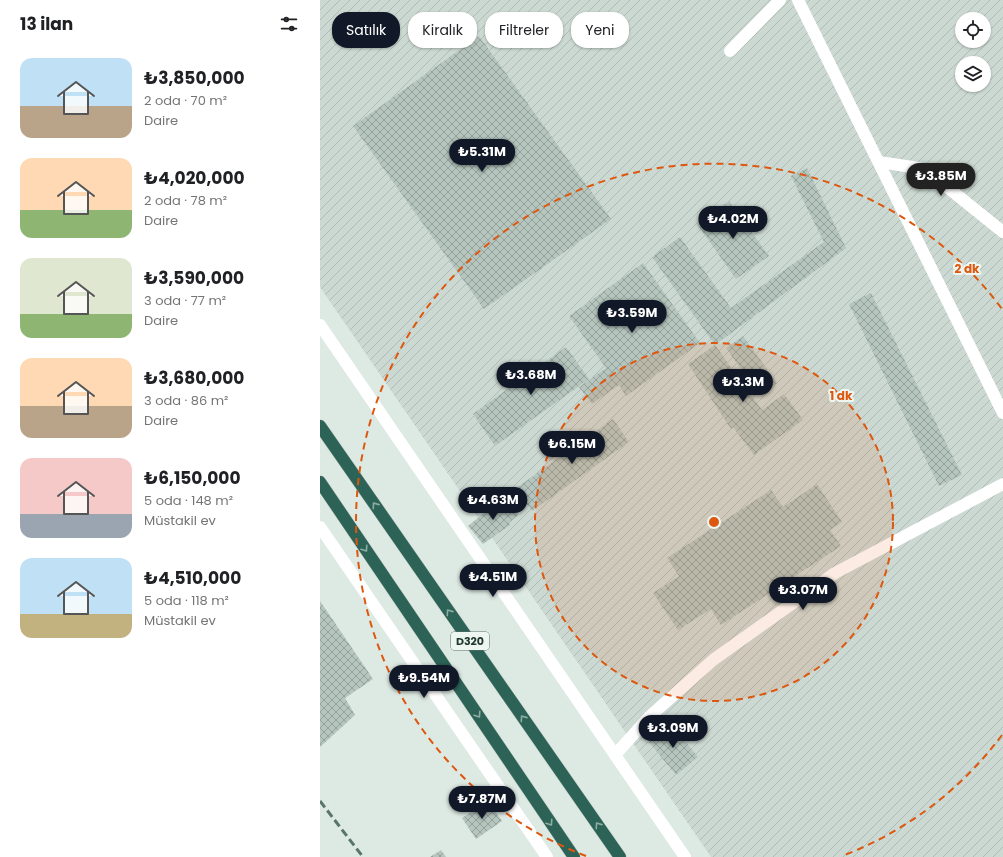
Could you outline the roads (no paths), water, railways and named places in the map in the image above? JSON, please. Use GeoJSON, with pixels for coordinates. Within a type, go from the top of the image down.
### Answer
{"type":"FeatureCollection","features":[{"type":"Feature","properties":{"kind":"highway","name":"D320"},"geometry":{"type":"LineString","coordinates":[[320,426],[620,857]]}},
{"type":"Feature","properties":{"kind":"highway","name":"D320"},"geometry":{"type":"LineString","coordinates":[[320,482],[574,857]]}},
{"type":"Feature","properties":{"kind":"street"},"geometry":{"type":"LineString","coordinates":[[730,51],[780,0]]}},
{"type":"Feature","properties":{"kind":"street"},"geometry":{"type":"LineString","coordinates":[[798,0],[1003,413]]}},
{"type":"Feature","properties":{"kind":"street"},"geometry":{"type":"LineString","coordinates":[[878,162],[919,168],[942,183],[1003,232]]}},
{"type":"Feature","properties":{"kind":"street"},"geometry":{"type":"LineString","coordinates":[[320,325],[685,857]]}},
{"type":"Feature","properties":{"kind":"street"},"geometry":{"type":"LineString","coordinates":[[615,755],[649,717],[713,660],[835,574],[1003,484]]}},
{"type":"Feature","properties":{"kind":"street"},"geometry":{"type":"LineString","coordinates":[[320,527],[547,857]]}},
{"type":"Feature","properties":{"kind":"railway"},"geometry":{"type":"LineString","coordinates":[[320,801],[363,857]]}}]}
